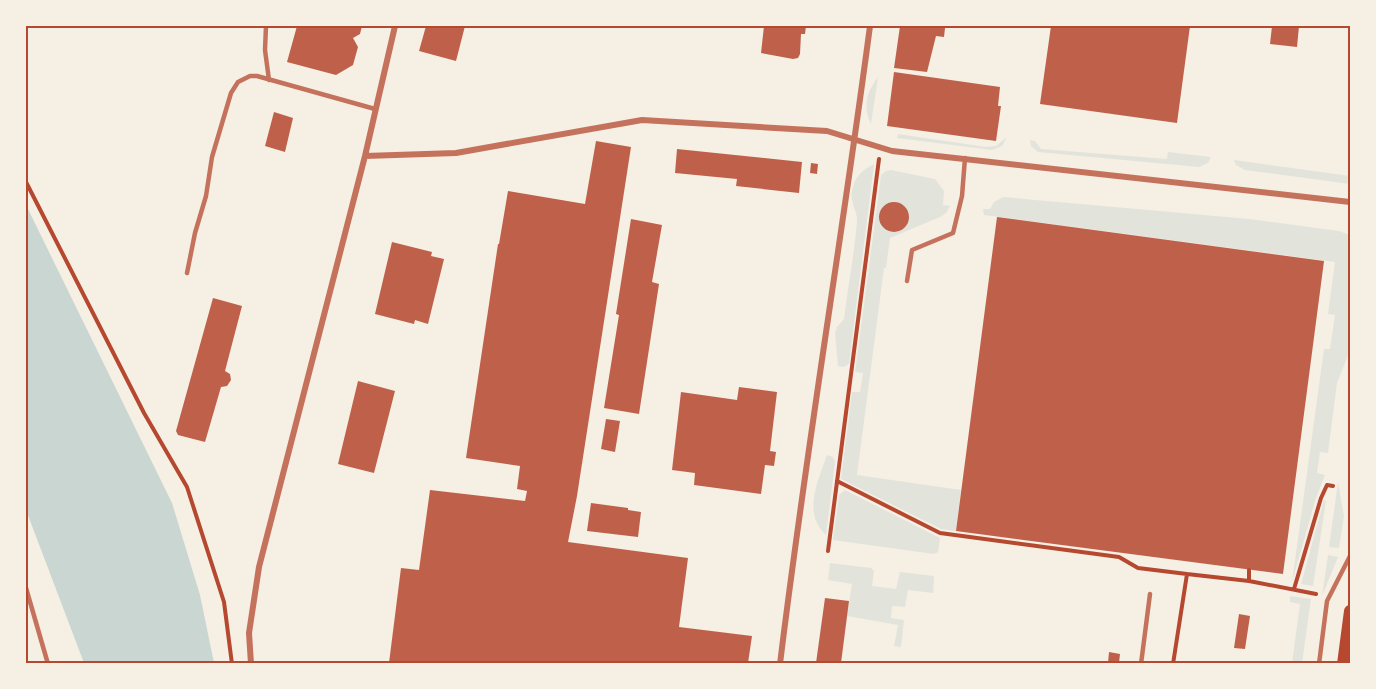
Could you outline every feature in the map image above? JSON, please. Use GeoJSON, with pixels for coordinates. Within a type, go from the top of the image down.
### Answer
{"type":"FeatureCollection","features":[{"type":"Feature","properties":{"kind":"main road"},"geometry":{"type":"LineString","coordinates":[[1343,663],[1350,611]]}},
{"type":"Feature","properties":{"kind":"street"},"geometry":{"type":"LineString","coordinates":[[251,663],[249,633],[259,567],[365,156],[395,26]]}},
{"type":"Feature","properties":{"kind":"street"},"geometry":{"type":"LineString","coordinates":[[780,663],[794,547],[870,26]]}},
{"type":"Feature","properties":{"kind":"street"},"geometry":{"type":"LineString","coordinates":[[365,156],[456,153],[642,120],[827,131],[892,151],[1350,202]]}},
{"type":"Feature","properties":{"kind":"lane"},"geometry":{"type":"LineString","coordinates":[[266,26],[265,50],[269,80]]}},
{"type":"Feature","properties":{"kind":"lane"},"geometry":{"type":"LineString","coordinates":[[187,273],[195,232],[206,196],[212,157],[231,93],[238,82],[250,76],[257,76],[375,109]]}},
{"type":"Feature","properties":{"kind":"lane"},"geometry":{"type":"LineString","coordinates":[[907,281],[912,250],[953,233],[962,196],[965,158]]}},
{"type":"Feature","properties":{"kind":"lane"},"geometry":{"type":"LineString","coordinates":[[1319,663],[1327,601],[1350,556]]}},
{"type":"Feature","properties":{"kind":"lane"},"geometry":{"type":"LineString","coordinates":[[26,588],[48,663]]}},
{"type":"Feature","properties":{"kind":"lane"},"geometry":{"type":"LineString","coordinates":[[1141,663],[1150,594]]}},
{"type":"Feature","properties":{"kind":"path"},"geometry":{"type":"LineString","coordinates":[[828,551],[881,147]]}},
{"type":"Feature","properties":{"kind":"path"},"geometry":{"type":"LineString","coordinates":[[26,182],[144,413],[187,487],[224,602],[232,663]]}},
{"type":"Feature","properties":{"kind":"path"},"geometry":{"type":"LineString","coordinates":[[837,481],[940,533],[1119,556],[1138,568],[1249,581],[1317,594]]}},
{"type":"Feature","properties":{"kind":"path"},"geometry":{"type":"LineString","coordinates":[[1294,589],[1321,498],[1327,485],[1333,486]]}},
{"type":"Feature","properties":{"kind":"path"},"geometry":{"type":"LineString","coordinates":[[1249,570],[1249,581]]}},
{"type":"Feature","properties":{"kind":"path"},"geometry":{"type":"LineString","coordinates":[[1173,663],[1187,574]]}},
{"type":"Feature","properties":{"kind":"shaded area"},"geometry":{"type":"Polygon","coordinates":[[[878,77],[871,124],[866,105],[871,88],[878,77]]]}},
{"type":"Feature","properties":{"kind":"shaded area"},"geometry":{"type":"Polygon","coordinates":[[[898,134],[986,147],[996,146],[1007,137],[1002,146],[992,150],[897,138],[898,134]]]}},
{"type":"Feature","properties":{"kind":"shaded area"},"geometry":{"type":"Polygon","coordinates":[[[1030,140],[1035,141],[1041,149],[1167,159],[1168,152],[1211,157],[1208,163],[1199,167],[1038,152],[1031,146],[1030,140]]]}},
{"type":"Feature","properties":{"kind":"shaded area"},"geometry":{"type":"Polygon","coordinates":[[[1234,160],[1350,176],[1350,184],[1245,170],[1236,165],[1234,160]]]}},
{"type":"Feature","properties":{"kind":"shaded area"},"geometry":{"type":"Polygon","coordinates":[[[874,164],[849,364],[844,367],[838,366],[835,333],[844,319],[856,234],[857,218],[852,202],[852,192],[858,176],[874,164]]]}},
{"type":"Feature","properties":{"kind":"shaded area"},"geometry":{"type":"Polygon","coordinates":[[[891,170],[935,179],[944,191],[943,205],[950,206],[940,217],[890,238],[886,268],[884,268],[857,475],[961,490],[956,531],[941,529],[841,479],[852,392],[860,392],[863,373],[855,372],[881,175],[891,170]]]}},
{"type":"Feature","properties":{"kind":"shaded area"},"geometry":{"type":"Polygon","coordinates":[[[1003,197],[1249,219],[1339,231],[1350,235],[1350,350],[1337,383],[1328,453],[1320,452],[1317,473],[1325,475],[1316,498],[1292,582],[1324,349],[1330,349],[1335,315],[1328,314],[1335,262],[984,215],[983,209],[990,209],[994,202],[1003,197]]]}},
{"type":"Feature","properties":{"kind":"shaded area"},"geometry":{"type":"Polygon","coordinates":[[[26,205],[172,503],[200,595],[214,663],[84,663],[26,510],[26,205]]]}},
{"type":"Feature","properties":{"kind":"shaded area"},"geometry":{"type":"Polygon","coordinates":[[[827,455],[833,457],[835,462],[826,535],[819,526],[813,507],[816,486],[827,455]]]}},
{"type":"Feature","properties":{"kind":"shaded area"},"geometry":{"type":"Polygon","coordinates":[[[1338,482],[1344,516],[1339,548],[1329,547],[1338,482]]]}},
{"type":"Feature","properties":{"kind":"shaded area"},"geometry":{"type":"Polygon","coordinates":[[[845,490],[940,538],[938,552],[934,554],[833,540],[839,495],[845,490]]]}},
{"type":"Feature","properties":{"kind":"shaded area"},"geometry":{"type":"Polygon","coordinates":[[[1324,500],[1326,501],[1313,586],[1301,584],[1324,500]]]}},
{"type":"Feature","properties":{"kind":"shaded area"},"geometry":{"type":"Polygon","coordinates":[[[1328,555],[1338,557],[1322,596],[1328,555]]]}},
{"type":"Feature","properties":{"kind":"shaded area"},"geometry":{"type":"Polygon","coordinates":[[[830,563],[871,568],[874,571],[872,586],[896,589],[900,572],[934,576],[933,593],[908,590],[905,607],[892,606],[891,618],[904,620],[901,647],[894,646],[898,625],[847,616],[852,584],[828,580],[830,563]]]}},
{"type":"Feature","properties":{"kind":"shaded area"},"geometry":{"type":"Polygon","coordinates":[[[1290,596],[1311,599],[1302,663],[1292,663],[1300,604],[1290,602],[1290,596]]]}},
{"type":"Feature","properties":{"kind":"building"},"geometry":{"type":"Polygon","coordinates":[[[297,26],[362,26],[360,34],[353,38],[358,47],[353,65],[336,75],[287,62],[297,26]]]}},
{"type":"Feature","properties":{"kind":"building"},"geometry":{"type":"Polygon","coordinates":[[[426,26],[465,26],[456,61],[419,51],[426,26]]]}},
{"type":"Feature","properties":{"kind":"building"},"geometry":{"type":"Polygon","coordinates":[[[764,26],[806,26],[805,34],[801,34],[798,58],[761,53],[764,26]]]}},
{"type":"Feature","properties":{"kind":"building"},"geometry":{"type":"Polygon","coordinates":[[[900,26],[942,26],[945,28],[944,37],[936,36],[927,72],[894,68],[900,26]]]}},
{"type":"Feature","properties":{"kind":"building"},"geometry":{"type":"Polygon","coordinates":[[[1051,26],[1190,26],[1177,123],[1040,104],[1051,26]]]}},
{"type":"Feature","properties":{"kind":"building"},"geometry":{"type":"Polygon","coordinates":[[[1272,26],[1299,26],[1297,47],[1270,44],[1272,26]]]}},
{"type":"Feature","properties":{"kind":"building"},"geometry":{"type":"Polygon","coordinates":[[[894,72],[1000,87],[998,106],[1001,106],[996,141],[887,126],[894,72]]]}},
{"type":"Feature","properties":{"kind":"building"},"geometry":{"type":"Polygon","coordinates":[[[274,112],[293,118],[285,152],[265,146],[274,112]]]}},
{"type":"Feature","properties":{"kind":"building"},"geometry":{"type":"Polygon","coordinates":[[[596,141],[631,147],[568,542],[688,558],[679,627],[752,636],[748,663],[389,663],[401,568],[419,570],[430,490],[525,501],[527,491],[517,489],[520,466],[466,458],[508,191],[585,204],[596,141]]]}},
{"type":"Feature","properties":{"kind":"building"},"geometry":{"type":"Polygon","coordinates":[[[677,149],[802,162],[799,193],[736,186],[737,179],[675,173],[677,149]]]}},
{"type":"Feature","properties":{"kind":"building"},"geometry":{"type":"Polygon","coordinates":[[[811,163],[818,164],[817,174],[810,173],[811,163]]]}},
{"type":"Feature","properties":{"kind":"building"},"geometry":{"type":"Polygon","coordinates":[[[894,202],[900,203],[908,211],[908,223],[900,231],[894,232],[888,231],[880,223],[879,217],[880,211],[888,203],[894,202]]]}},
{"type":"Feature","properties":{"kind":"building"},"geometry":{"type":"Polygon","coordinates":[[[997,217],[1324,261],[1283,574],[956,531],[997,217]]]}},
{"type":"Feature","properties":{"kind":"building"},"geometry":{"type":"Polygon","coordinates":[[[631,219],[662,225],[652,282],[659,284],[639,414],[604,408],[631,219]]]}},
{"type":"Feature","properties":{"kind":"building"},"geometry":{"type":"Polygon","coordinates":[[[392,242],[432,252],[431,256],[444,259],[428,324],[415,320],[414,324],[375,314],[392,242]]]}},
{"type":"Feature","properties":{"kind":"building"},"geometry":{"type":"Polygon","coordinates":[[[213,298],[242,306],[225,371],[230,374],[231,380],[227,386],[221,387],[205,442],[178,435],[176,431],[213,298]]]}},
{"type":"Feature","properties":{"kind":"building"},"geometry":{"type":"Polygon","coordinates":[[[358,381],[395,391],[374,473],[338,464],[358,381]]]}},
{"type":"Feature","properties":{"kind":"building"},"geometry":{"type":"Polygon","coordinates":[[[739,387],[777,392],[770,451],[776,452],[774,466],[765,465],[761,494],[694,485],[695,473],[672,470],[681,392],[737,400],[739,387]]]}},
{"type":"Feature","properties":{"kind":"building"},"geometry":{"type":"Polygon","coordinates":[[[606,419],[620,421],[615,452],[601,449],[606,419]]]}},
{"type":"Feature","properties":{"kind":"building"},"geometry":{"type":"Polygon","coordinates":[[[591,503],[641,512],[638,537],[587,531],[591,503]]]}},
{"type":"Feature","properties":{"kind":"building"},"geometry":{"type":"Polygon","coordinates":[[[825,598],[849,601],[841,663],[816,663],[825,598]]]}},
{"type":"Feature","properties":{"kind":"building"},"geometry":{"type":"Polygon","coordinates":[[[1239,614],[1250,616],[1245,649],[1234,648],[1239,614]]]}},
{"type":"Feature","properties":{"kind":"building"},"geometry":{"type":"Polygon","coordinates":[[[1109,652],[1120,654],[1119,663],[1108,663],[1109,652]]]}}]}
